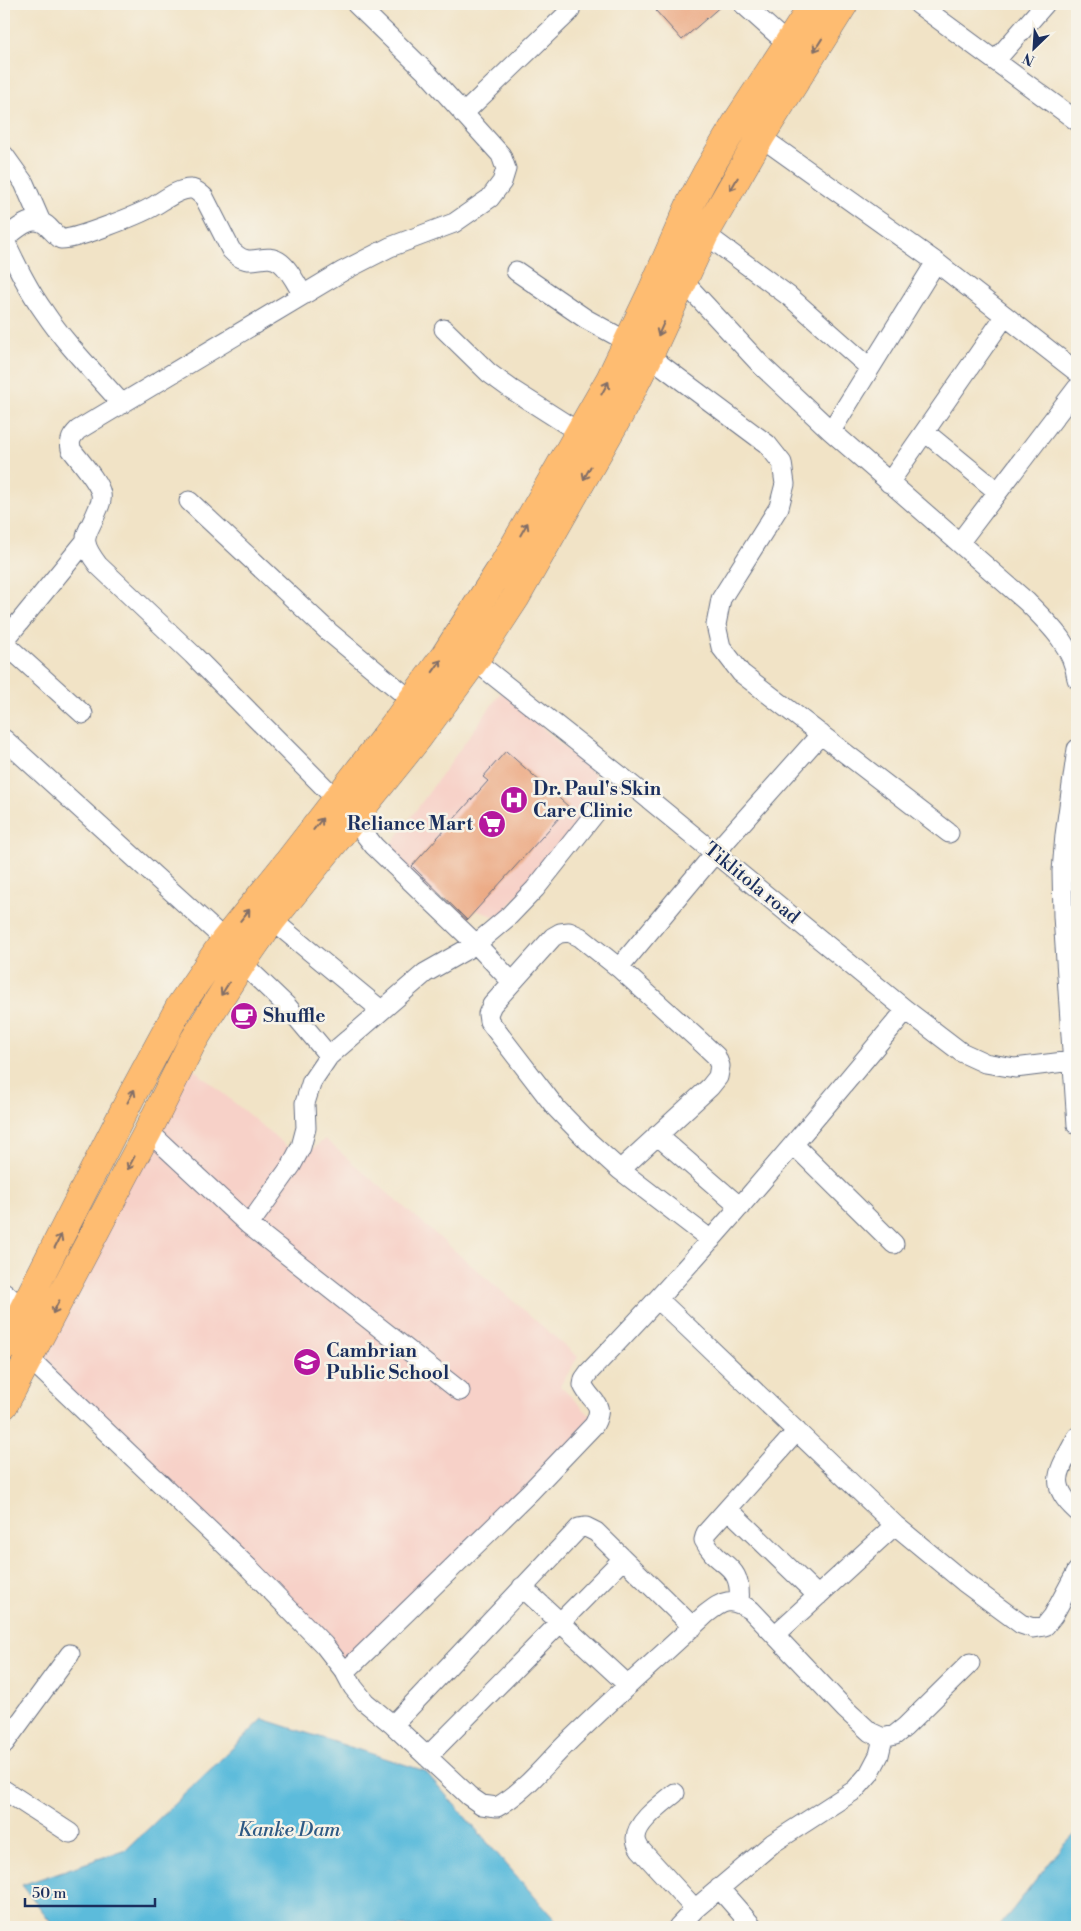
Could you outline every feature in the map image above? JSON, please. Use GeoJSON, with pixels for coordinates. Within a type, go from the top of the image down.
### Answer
{"type":"FeatureCollection","features":[{"type":"Feature","properties":{"kind":"main road"},"geometry":{"type":"LineString","coordinates":[[4,1347],[13,1301],[132,1095],[180,1006],[225,940],[345,810],[418,738],[475,660],[516,597],[620,414],[638,349],[691,202],[738,120],[814,4]]}},
{"type":"Feature","properties":{"kind":"main road"},"geometry":{"type":"LineString","coordinates":[[4,1405],[191,1046],[242,962],[345,810],[412,701],[502,568],[580,433],[682,282],[705,234],[761,136],[844,4]]}},
{"type":"Feature","properties":{"kind":"street"},"geometry":{"type":"LineString","coordinates":[[83,714],[4,642],[84,543],[87,531],[101,503],[101,494],[96,483],[71,449],[69,442],[72,436],[78,430],[303,295],[390,246],[454,224],[490,198],[502,182],[506,169],[501,155],[405,50],[356,4]]}},
{"type":"Feature","properties":{"kind":"street"},"geometry":{"type":"LineString","coordinates":[[743,4],[788,45]]}},
{"type":"Feature","properties":{"kind":"street"},"geometry":{"type":"LineString","coordinates":[[918,4],[1077,121]]}},
{"type":"Feature","properties":{"kind":"street"},"geometry":{"type":"LineString","coordinates":[[996,60],[1045,4]]}},
{"type":"Feature","properties":{"kind":"street"},"geometry":{"type":"LineString","coordinates":[[463,114],[570,11]]}},
{"type":"Feature","properties":{"kind":"street"},"geometry":{"type":"LineString","coordinates":[[738,120],[936,262],[1077,372]]}},
{"type":"Feature","properties":{"kind":"street"},"geometry":{"type":"LineString","coordinates":[[4,155],[24,183],[41,222]]}},
{"type":"Feature","properties":{"kind":"street"},"geometry":{"type":"LineString","coordinates":[[122,404],[69,345],[44,313],[24,279],[4,239],[26,223],[34,220],[41,222],[61,239],[68,240],[150,208],[190,188],[204,197],[231,250],[238,258],[246,261],[264,258],[275,259],[283,264],[303,295]]}},
{"type":"Feature","properties":{"kind":"street"},"geometry":{"type":"LineString","coordinates":[[705,234],[790,297],[870,368]]}},
{"type":"Feature","properties":{"kind":"street"},"geometry":{"type":"LineString","coordinates":[[831,431],[936,262]]}},
{"type":"Feature","properties":{"kind":"street"},"geometry":{"type":"LineString","coordinates":[[516,271],[586,319],[638,349],[767,444],[782,463],[785,484],[779,507],[721,599],[716,624],[721,647],[741,673],[949,833]]}},
{"type":"Feature","properties":{"kind":"street"},"geometry":{"type":"LineString","coordinates":[[682,282],[762,366],[831,431],[1050,625],[1067,647],[1076,670],[1077,679]]}},
{"type":"Feature","properties":{"kind":"street"},"geometry":{"type":"LineString","coordinates":[[889,483],[1005,316]]}},
{"type":"Feature","properties":{"kind":"street"},"geometry":{"type":"LineString","coordinates":[[444,329],[489,373],[580,433]]}},
{"type":"Feature","properties":{"kind":"street"},"geometry":{"type":"LineString","coordinates":[[959,543],[1077,388]]}},
{"type":"Feature","properties":{"kind":"street"},"geometry":{"type":"LineString","coordinates":[[925,432],[998,492]]}},
{"type":"Feature","properties":{"kind":"street"},"geometry":{"type":"LineString","coordinates":[[189,501],[308,614],[412,701]]}},
{"type":"Feature","properties":{"kind":"street"},"geometry":{"type":"LineString","coordinates":[[84,543],[98,565],[200,662],[345,810],[374,846],[476,944],[512,982]]}},
{"type":"Feature","properties":{"kind":"street","name":"Tiklitola road"},"geometry":{"type":"LineString","coordinates":[[452,643],[715,853],[906,1010],[961,1052],[985,1063],[1015,1068],[1072,1061]]}},
{"type":"Feature","properties":{"kind":"street"},"geometry":{"type":"LineString","coordinates":[[619,968],[715,853],[821,734]]}},
{"type":"Feature","properties":{"kind":"street"},"geometry":{"type":"LineString","coordinates":[[4,739],[225,940]]}},
{"type":"Feature","properties":{"kind":"street"},"geometry":{"type":"LineString","coordinates":[[1077,760],[1064,835],[1062,871],[1072,965],[1072,1061],[1077,1125]]}},
{"type":"Feature","properties":{"kind":"street"},"geometry":{"type":"LineString","coordinates":[[249,1225],[291,1166],[301,1147],[306,1128],[305,1103],[312,1081],[329,1056],[425,973],[476,944],[508,917],[535,889],[596,811]]}},
{"type":"Feature","properties":{"kind":"street"},"geometry":{"type":"LineString","coordinates":[[272,920],[381,1010]]}},
{"type":"Feature","properties":{"kind":"street"},"geometry":{"type":"LineString","coordinates":[[620,1170],[710,1087],[718,1077],[720,1066],[716,1056],[619,968],[580,937],[569,932],[560,933],[553,937],[492,1005],[488,1014],[489,1021],[556,1108],[588,1141],[620,1170],[711,1240]]}},
{"type":"Feature","properties":{"kind":"street"},"geometry":{"type":"LineString","coordinates":[[242,962],[287,1006],[329,1056]]}},
{"type":"Feature","properties":{"kind":"street"},"geometry":{"type":"LineString","coordinates":[[345,1672],[530,1492],[594,1425],[599,1416],[600,1408],[586,1391],[583,1385],[584,1379],[659,1300],[794,1145],[906,1010]]}},
{"type":"Feature","properties":{"kind":"street"},"geometry":{"type":"LineString","coordinates":[[148,1131],[249,1225],[460,1391]]}},
{"type":"Feature","properties":{"kind":"street"},"geometry":{"type":"LineString","coordinates":[[657,1135],[740,1207]]}},
{"type":"Feature","properties":{"kind":"street"},"geometry":{"type":"LineString","coordinates":[[794,1145],[894,1244]]}},
{"type":"Feature","properties":{"kind":"street"},"geometry":{"type":"LineString","coordinates":[[659,1300],[895,1525],[964,1582],[1021,1624],[1033,1628],[1044,1626],[1053,1616],[1077,1571]]}},
{"type":"Feature","properties":{"kind":"street"},"geometry":{"type":"LineString","coordinates":[[29,1358],[249,1568],[317,1638],[345,1672],[364,1702],[393,1725],[469,1796],[482,1804],[497,1807],[519,1792],[564,1746],[628,1686],[717,1606],[727,1601],[739,1603],[750,1610],[845,1709],[870,1732],[883,1738],[895,1735],[905,1727],[970,1664]]}},
{"type":"Feature","properties":{"kind":"street"},"geometry":{"type":"LineString","coordinates":[[739,1603],[739,1581],[733,1572],[708,1547],[704,1540],[706,1533],[797,1431]]}},
{"type":"Feature","properties":{"kind":"street"},"geometry":{"type":"LineString","coordinates":[[1077,1437],[1061,1470],[1058,1483],[1061,1495],[1077,1511]]}},
{"type":"Feature","properties":{"kind":"street"},"geometry":{"type":"LineString","coordinates":[[728,1508],[818,1596]]}},
{"type":"Feature","properties":{"kind":"street"},"geometry":{"type":"LineString","coordinates":[[775,1635],[895,1525]]}},
{"type":"Feature","properties":{"kind":"street"},"geometry":{"type":"LineString","coordinates":[[393,1725],[578,1528],[586,1527],[596,1532],[693,1627]]}},
{"type":"Feature","properties":{"kind":"street"},"geometry":{"type":"LineString","coordinates":[[427,1757],[623,1559]]}},
{"type":"Feature","properties":{"kind":"street"},"geometry":{"type":"LineString","coordinates":[[522,1586],[628,1686]]}},
{"type":"Feature","properties":{"kind":"street"},"geometry":{"type":"LineString","coordinates":[[4,1744],[70,1654]]}},
{"type":"Feature","properties":{"kind":"street"},"geometry":{"type":"LineString","coordinates":[[678,1927],[719,1888],[774,1843],[855,1790],[869,1774],[879,1755],[883,1738]]}},
{"type":"Feature","properties":{"kind":"street"},"geometry":{"type":"LineString","coordinates":[[4,1790],[70,1833]]}},
{"type":"Feature","properties":{"kind":"street"},"geometry":{"type":"LineString","coordinates":[[675,1793],[642,1822],[637,1831],[636,1840],[640,1849],[695,1909]]}},
{"type":"Feature","properties":{"kind":"street"},"geometry":{"type":"LineString","coordinates":[[719,1888],[753,1927]]}},
{"type":"Feature","properties":{"kind":"shaded area","name":"Reliance Mart"},"geometry":{"type":"Polygon","coordinates":[[[502,691],[608,787],[499,918],[407,887],[380,860],[502,691]]]}},
{"type":"Feature","properties":{"kind":"shaded area","name":"Cambrian Public School"},"geometry":{"type":"Polygon","coordinates":[[[185,1062],[301,1158],[325,1139],[578,1357],[560,1386],[596,1421],[343,1666],[38,1367],[185,1062]]]}},
{"type":"Feature","properties":{"kind":"water","name":"Kanke Dam"},"geometry":{"type":"Polygon","coordinates":[[[263,1719],[425,1771],[561,1927],[55,1927],[22,1885],[127,1849],[263,1719]]]}},
{"type":"Feature","properties":{"kind":"water"},"geometry":{"type":"Polygon","coordinates":[[[1077,1832],[1077,1927],[999,1927],[1059,1851],[1077,1832]]]}},
{"type":"Feature","properties":{"kind":"building"},"geometry":{"type":"Polygon","coordinates":[[[664,4],[723,4],[682,40],[656,11],[664,4]]]}},
{"type":"Feature","properties":{"kind":"building"},"geometry":{"type":"Polygon","coordinates":[[[506,751],[569,807],[467,920],[412,866],[488,781],[483,777],[506,751]]]}},
{"type":"Feature","properties":{"kind":"place","name":"Dr. Paul's Skin Care Clinic"},"geometry":{"type":"Point","coordinates":[514,800]}},
{"type":"Feature","properties":{"kind":"place","name":"Reliance Mart"},"geometry":{"type":"Point","coordinates":[492,824]}},
{"type":"Feature","properties":{"kind":"place","name":"Shuffle"},"geometry":{"type":"Point","coordinates":[244,1016]}},
{"type":"Feature","properties":{"kind":"place","name":"Cambrian Public School"},"geometry":{"type":"Point","coordinates":[307,1362]}}]}
